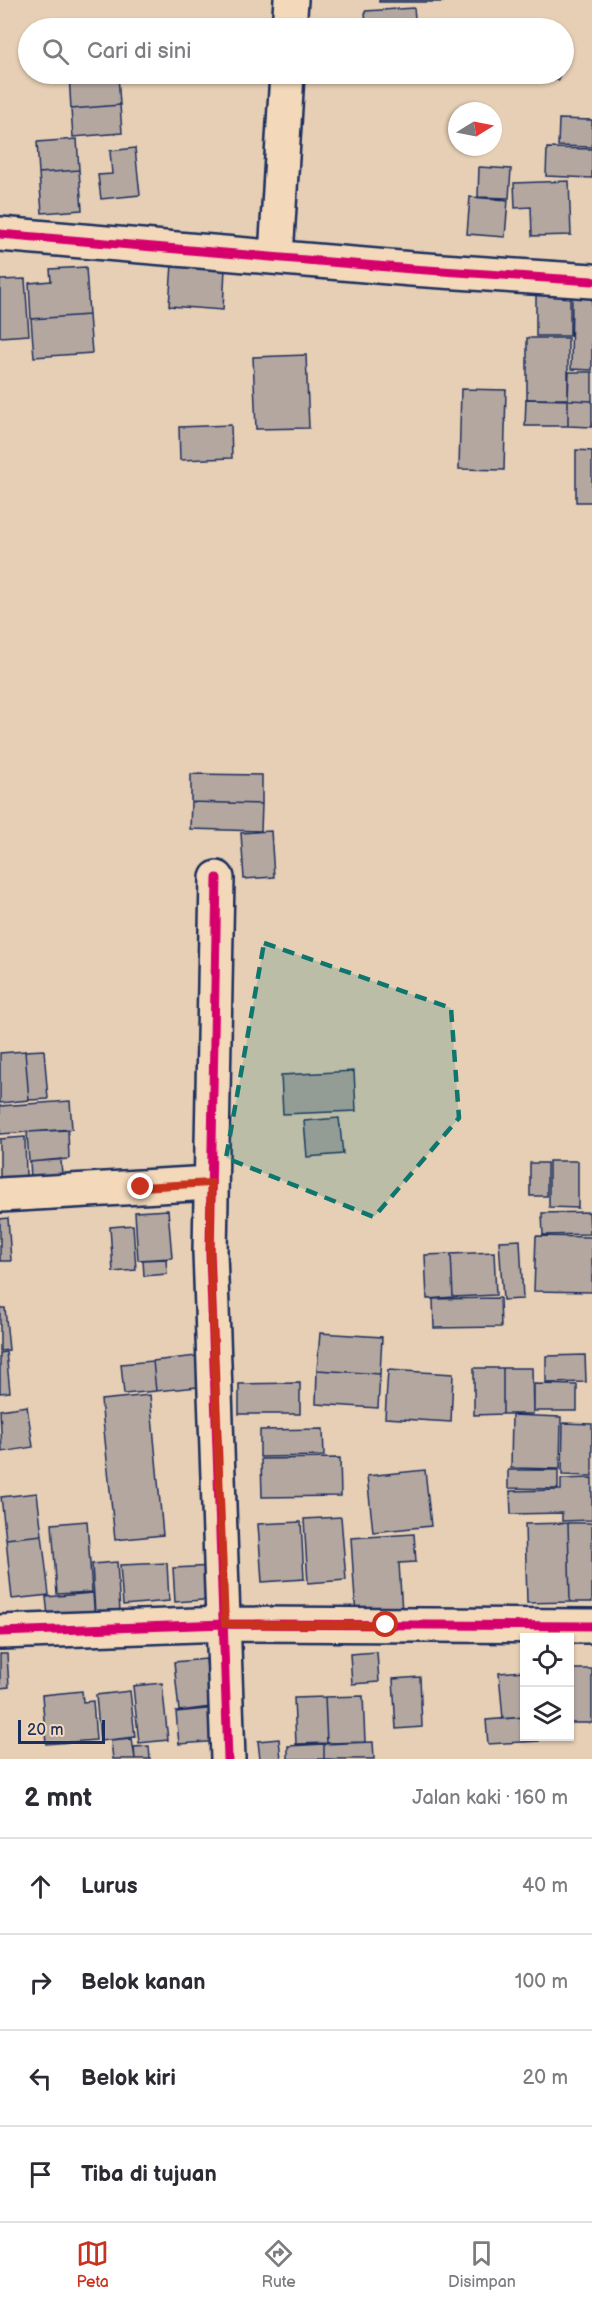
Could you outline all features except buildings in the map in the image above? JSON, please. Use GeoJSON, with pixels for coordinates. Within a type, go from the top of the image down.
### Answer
{"type":"FeatureCollection","features":[{"type":"Feature","properties":{"kind":"street"},"geometry":{"type":"LineString","coordinates":[[290,18],[291,0]]}},
{"type":"Feature","properties":{"kind":"street"},"geometry":{"type":"LineString","coordinates":[[276,256],[286,84]]}},
{"type":"Feature","properties":{"kind":"street"},"geometry":{"type":"LineString","coordinates":[[0,234],[592,281]]}},
{"type":"Feature","properties":{"kind":"street"},"geometry":{"type":"LineString","coordinates":[[217,878],[210,1252],[228,1759]]}},
{"type":"Feature","properties":{"kind":"street"},"geometry":{"type":"LineString","coordinates":[[0,1195],[211,1183]]}},
{"type":"Feature","properties":{"kind":"street"},"geometry":{"type":"LineString","coordinates":[[0,1632],[225,1624],[592,1626]]}},
{"type":"Feature","properties":{"kind":"highlighted area"},"geometry":{"type":"Polygon","coordinates":[[[264,943],[451,1008],[459,1118],[374,1217],[226,1158],[264,943]]]}},
{"type":"Feature","properties":{"kind":"cycle path"},"geometry":{"type":"LineString","coordinates":[[0,234],[412,269],[592,281]]}},
{"type":"Feature","properties":{"kind":"cycle path"},"geometry":{"type":"LineString","coordinates":[[217,878],[210,1252],[228,1759]]}},
{"type":"Feature","properties":{"kind":"cycle path"},"geometry":{"type":"LineString","coordinates":[[0,1632],[225,1624],[592,1626]]}},
{"type":"Feature","properties":{"kind":"route"},"geometry":{"type":"LineString","coordinates":[[141,1187],[211,1183],[210,1252],[225,1624],[386,1625]]}}]}
